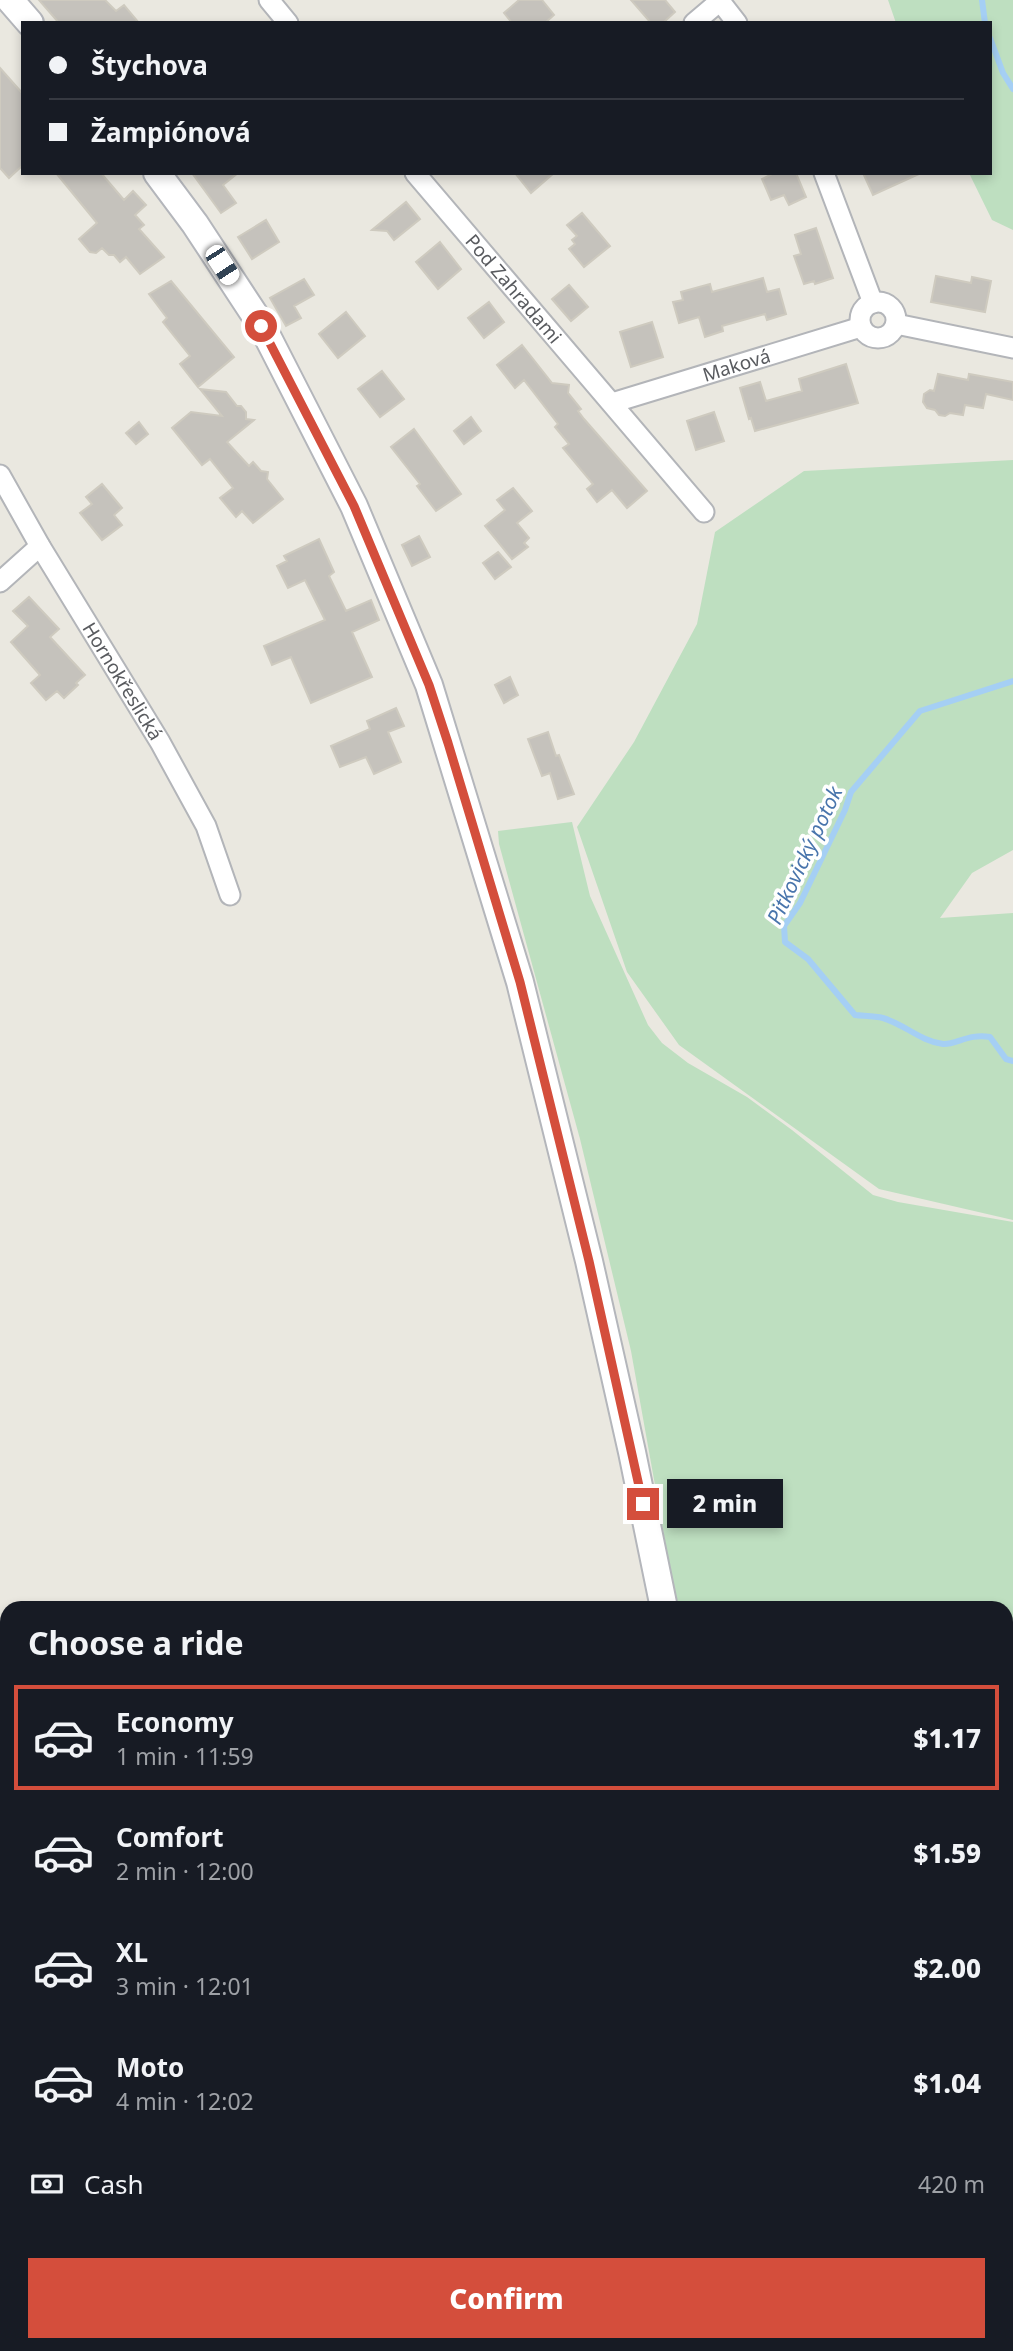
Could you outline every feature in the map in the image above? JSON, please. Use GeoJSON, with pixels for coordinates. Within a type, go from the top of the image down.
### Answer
{"type":"FeatureCollection","features":[{"type":"Feature","properties":{"kind":"street"},"geometry":{"type":"LineString","coordinates":[[10,0],[28,21]]}},
{"type":"Feature","properties":{"kind":"street"},"geometry":{"type":"LineString","coordinates":[[269,0],[286,21]]}},
{"type":"Feature","properties":{"kind":"street"},"geometry":{"type":"LineString","coordinates":[[696,21],[719,0],[735,21]]}},
{"type":"Feature","properties":{"kind":"street"},"geometry":{"type":"LineString","coordinates":[[158,175],[195,224],[261,326],[354,506],[429,685],[520,982],[598,1302],[663,1601]]}},
{"type":"Feature","properties":{"kind":"street","name":"Pod Zahradami"},"geometry":{"type":"LineString","coordinates":[[417,175],[704,512]]}},
{"type":"Feature","properties":{"kind":"street"},"geometry":{"type":"LineString","coordinates":[[825,175],[873,303]]}},
{"type":"Feature","properties":{"kind":"street"},"geometry":{"type":"LineString","coordinates":[[861,327],[862,312],[873,303],[889,305],[896,314],[897,324],[1013,348]]}},
{"type":"Feature","properties":{"kind":"street","name":"Maková"},"geometry":{"type":"LineString","coordinates":[[612,403],[861,327],[868,335],[883,338],[892,333],[897,324]]}},
{"type":"Feature","properties":{"kind":"street","name":"Hornokřeslická"},"geometry":{"type":"LineString","coordinates":[[0,475],[40,546],[160,742],[206,826],[230,895]]}},
{"type":"Feature","properties":{"kind":"street"},"geometry":{"type":"LineString","coordinates":[[0,582],[40,546]]}},
{"type":"Feature","properties":{"kind":"green space"},"geometry":{"type":"Polygon","coordinates":[[[888,0],[1013,0],[1013,230],[992,220],[970,175],[992,175],[992,21],[895,21],[888,0]]]}},
{"type":"Feature","properties":{"kind":"green space"},"geometry":{"type":"Polygon","coordinates":[[[1013,460],[1013,850],[972,873],[940,918],[1013,913],[1013,1220],[879,1189],[679,1045],[627,972],[577,827],[634,742],[697,624],[715,532],[804,471],[1013,460]]]}},
{"type":"Feature","properties":{"kind":"green space"},"geometry":{"type":"Polygon","coordinates":[[[572,822],[590,896],[648,1025],[662,1043],[688,1063],[747,1097],[873,1195],[898,1202],[1013,1222],[1013,1601],[676,1601],[631,1351],[580,1139],[499,844],[498,831],[572,822]]]}},
{"type":"Feature","properties":{"kind":"building"},"geometry":{"type":"Polygon","coordinates":[[[39,0],[105,0],[116,11],[124,5],[137,21],[57,21],[39,0]]]}},
{"type":"Feature","properties":{"kind":"building"},"geometry":{"type":"Polygon","coordinates":[[[519,0],[542,0],[554,15],[547,21],[510,21],[504,13],[519,0]]]}},
{"type":"Feature","properties":{"kind":"building"},"geometry":{"type":"Polygon","coordinates":[[[631,0],[665,0],[675,12],[665,21],[649,21],[631,0]]]}},
{"type":"Feature","properties":{"kind":"building"},"geometry":{"type":"Polygon","coordinates":[[[0,68],[21,92],[21,167],[9,178],[0,168],[0,68]]]}},
{"type":"Feature","properties":{"kind":"building"},"geometry":{"type":"Polygon","coordinates":[[[58,175],[103,175],[124,200],[133,191],[146,205],[135,215],[144,225],[139,229],[164,257],[140,274],[126,257],[120,262],[102,248],[96,253],[90,252],[79,239],[97,223],[58,175]]]}},
{"type":"Feature","properties":{"kind":"building"},"geometry":{"type":"Polygon","coordinates":[[[193,175],[236,175],[223,185],[236,203],[221,213],[193,175]]]}},
{"type":"Feature","properties":{"kind":"building"},"geometry":{"type":"Polygon","coordinates":[[[517,175],[552,175],[531,193],[517,175]]]}},
{"type":"Feature","properties":{"kind":"building"},"geometry":{"type":"Polygon","coordinates":[[[770,175],[797,175],[806,197],[789,205],[784,195],[771,200],[762,179],[770,175]]]}},
{"type":"Feature","properties":{"kind":"building"},"geometry":{"type":"Polygon","coordinates":[[[864,175],[917,175],[873,195],[864,175]]]}},
{"type":"Feature","properties":{"kind":"building"},"geometry":{"type":"Polygon","coordinates":[[[406,202],[420,219],[394,240],[387,231],[372,230],[406,202]]]}},
{"type":"Feature","properties":{"kind":"building"},"geometry":{"type":"Polygon","coordinates":[[[582,213],[610,246],[584,267],[569,249],[575,244],[572,240],[577,236],[567,225],[582,213]]]}},
{"type":"Feature","properties":{"kind":"building"},"geometry":{"type":"Polygon","coordinates":[[[266,220],[279,242],[252,259],[238,237],[266,220]]]}},
{"type":"Feature","properties":{"kind":"building"},"geometry":{"type":"Polygon","coordinates":[[[816,228],[833,278],[815,284],[814,281],[804,284],[794,256],[801,254],[795,235],[816,228]]]}},
{"type":"Feature","properties":{"kind":"building"},"geometry":{"type":"Polygon","coordinates":[[[440,242],[461,269],[438,289],[416,262],[440,242]]]}},
{"type":"Feature","properties":{"kind":"building"},"geometry":{"type":"Polygon","coordinates":[[[936,276],[971,283],[972,277],[991,281],[985,312],[931,302],[936,276]]]}},
{"type":"Feature","properties":{"kind":"building"},"geometry":{"type":"Polygon","coordinates":[[[763,278],[767,292],[779,289],[786,314],[767,320],[765,314],[722,326],[723,331],[705,337],[699,317],[679,323],[673,302],[683,300],[681,292],[710,284],[712,292],[763,278]]]}},
{"type":"Feature","properties":{"kind":"building"},"geometry":{"type":"Polygon","coordinates":[[[304,279],[314,295],[294,306],[301,318],[286,326],[270,298],[304,279]]]}},
{"type":"Feature","properties":{"kind":"building"},"geometry":{"type":"Polygon","coordinates":[[[171,281],[234,357],[198,387],[180,364],[190,356],[163,322],[167,318],[149,294],[171,281]]]}},
{"type":"Feature","properties":{"kind":"building"},"geometry":{"type":"Polygon","coordinates":[[[569,285],[588,307],[571,321],[552,299],[569,285]]]}},
{"type":"Feature","properties":{"kind":"building"},"geometry":{"type":"Polygon","coordinates":[[[489,302],[504,322],[484,338],[468,318],[489,302]]]}},
{"type":"Feature","properties":{"kind":"building"},"geometry":{"type":"Polygon","coordinates":[[[346,312],[365,336],[338,358],[319,334],[346,312]]]}},
{"type":"Feature","properties":{"kind":"building"},"geometry":{"type":"Polygon","coordinates":[[[652,322],[663,357],[631,367],[620,332],[652,322]]]}},
{"type":"Feature","properties":{"kind":"building"},"geometry":{"type":"Polygon","coordinates":[[[522,345],[552,383],[569,385],[568,393],[581,409],[578,411],[647,491],[627,508],[612,490],[597,502],[587,489],[593,484],[563,448],[569,444],[555,427],[558,424],[524,380],[515,388],[497,365],[522,345]]]}},
{"type":"Feature","properties":{"kind":"building"},"geometry":{"type":"Polygon","coordinates":[[[846,364],[858,403],[755,431],[740,388],[760,382],[766,401],[802,391],[799,379],[846,364]]]}},
{"type":"Feature","properties":{"kind":"building"},"geometry":{"type":"Polygon","coordinates":[[[382,371],[404,399],[380,417],[358,389],[382,371]]]}},
{"type":"Feature","properties":{"kind":"building"},"geometry":{"type":"Polygon","coordinates":[[[938,374],[968,380],[969,374],[1013,382],[1013,400],[986,394],[983,408],[965,405],[963,415],[939,415],[935,410],[927,408],[923,402],[924,394],[930,390],[934,391],[938,374]]]}},
{"type":"Feature","properties":{"kind":"building"},"geometry":{"type":"Polygon","coordinates":[[[200,389],[226,392],[237,406],[241,406],[246,412],[246,419],[254,420],[227,442],[249,466],[253,462],[261,471],[268,472],[267,479],[283,499],[253,523],[242,511],[236,517],[220,498],[233,488],[210,459],[202,465],[172,428],[191,412],[222,416],[200,389]]]}},
{"type":"Feature","properties":{"kind":"building"},"geometry":{"type":"Polygon","coordinates":[[[714,412],[724,441],[696,450],[687,421],[714,412]]]}},
{"type":"Feature","properties":{"kind":"building"},"geometry":{"type":"Polygon","coordinates":[[[471,417],[481,431],[464,444],[454,431],[471,417]]]}},
{"type":"Feature","properties":{"kind":"building"},"geometry":{"type":"Polygon","coordinates":[[[139,422],[148,434],[136,444],[126,433],[139,422]]]}},
{"type":"Feature","properties":{"kind":"building"},"geometry":{"type":"Polygon","coordinates":[[[414,429],[461,494],[436,511],[417,486],[420,484],[391,447],[414,429]]]}},
{"type":"Feature","properties":{"kind":"building"},"geometry":{"type":"Polygon","coordinates":[[[102,484],[122,508],[114,515],[122,525],[102,540],[80,513],[92,504],[86,497],[102,484]]]}},
{"type":"Feature","properties":{"kind":"building"},"geometry":{"type":"Polygon","coordinates":[[[513,488],[532,511],[517,523],[529,538],[524,543],[528,547],[512,559],[485,526],[505,510],[497,500],[513,488]]]}},
{"type":"Feature","properties":{"kind":"building"},"geometry":{"type":"Polygon","coordinates":[[[419,536],[430,557],[412,566],[402,545],[419,536]]]}},
{"type":"Feature","properties":{"kind":"building"},"geometry":{"type":"Polygon","coordinates":[[[319,539],[334,572],[329,576],[346,611],[371,600],[379,620],[352,632],[372,677],[311,703],[291,657],[272,665],[264,646],[325,620],[305,580],[288,588],[277,566],[287,561],[284,556],[319,539]]]}},
{"type":"Feature","properties":{"kind":"building"},"geometry":{"type":"Polygon","coordinates":[[[498,552],[511,567],[495,579],[483,563],[498,552]]]}},
{"type":"Feature","properties":{"kind":"building"},"geometry":{"type":"Polygon","coordinates":[[[29,597],[59,629],[50,637],[85,675],[64,698],[57,691],[46,700],[31,683],[40,675],[11,642],[28,626],[13,611],[29,597]]]}},
{"type":"Feature","properties":{"kind":"building"},"geometry":{"type":"Polygon","coordinates":[[[510,677],[518,695],[504,703],[495,685],[510,677]]]}},
{"type":"Feature","properties":{"kind":"building"},"geometry":{"type":"Polygon","coordinates":[[[396,708],[404,726],[388,732],[401,762],[374,774],[366,757],[340,767],[331,746],[370,729],[367,721],[396,708]]]}},
{"type":"Feature","properties":{"kind":"building"},"geometry":{"type":"Polygon","coordinates":[[[548,732],[574,794],[558,799],[550,773],[542,776],[528,739],[548,732]]]}},
{"type":"Feature","properties":{"kind":"waterway","name":"Pitkovický potok"},"geometry":{"type":"LineString","coordinates":[[982,0],[985,21]]}},
{"type":"Feature","properties":{"kind":"waterway","name":"Pitkovický potok"},"geometry":{"type":"LineString","coordinates":[[992,43],[1003,73],[1013,89]]}},
{"type":"Feature","properties":{"kind":"waterway","name":"Pitkovický potok"},"geometry":{"type":"LineString","coordinates":[[1013,681],[920,711],[851,792],[800,903],[784,926],[785,942],[808,959],[855,1015],[883,1018],[927,1040],[943,1044],[982,1036],[990,1037],[1006,1059],[1013,1061]]}},
{"type":"Feature","properties":{"kind":"route"},"geometry":{"type":"LineString","coordinates":[[261,326],[354,506],[429,685],[448,743],[520,982],[589,1261],[643,1504]]}}]}
